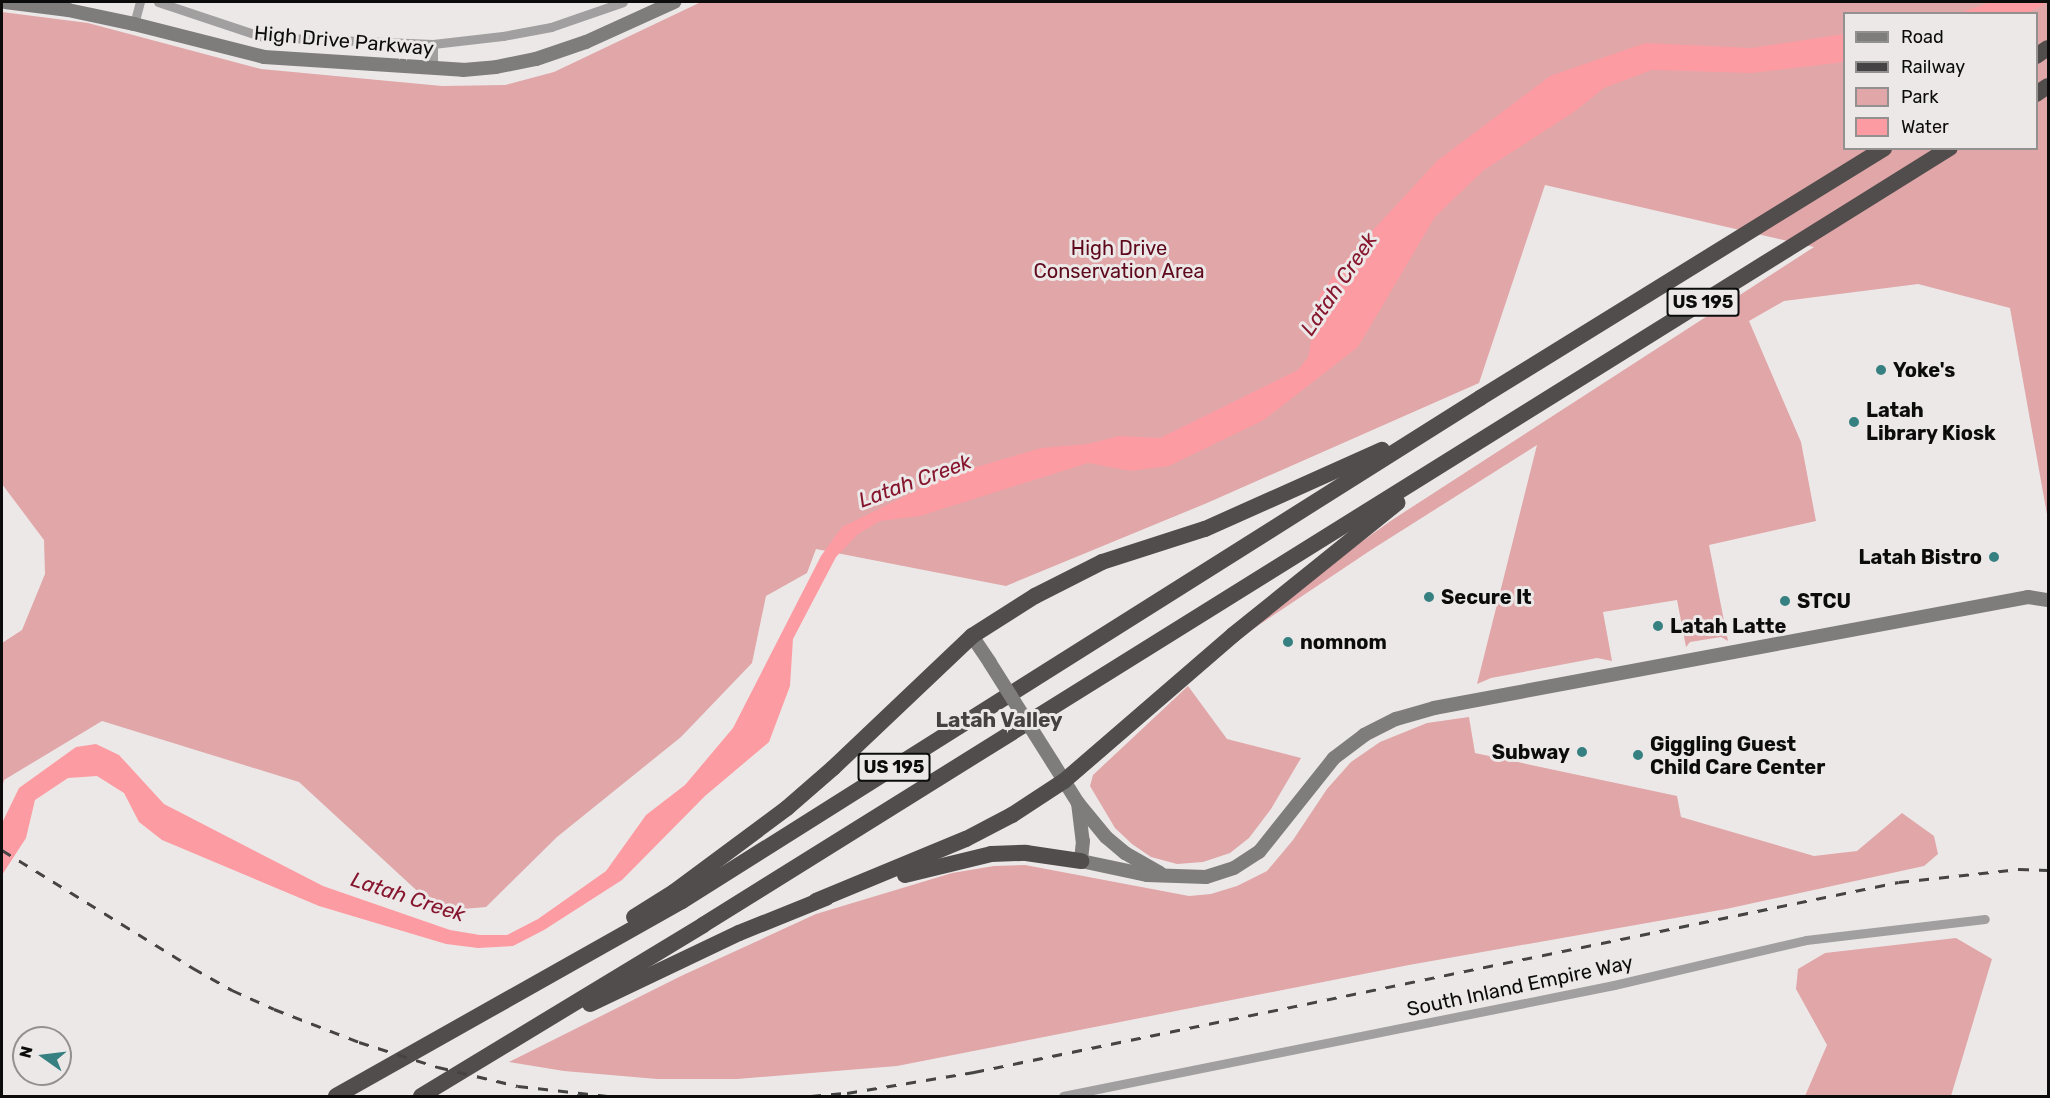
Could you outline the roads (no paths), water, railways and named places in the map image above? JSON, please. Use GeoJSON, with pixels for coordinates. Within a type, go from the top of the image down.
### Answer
{"type":"FeatureCollection","features":[{"type":"Feature","properties":{"kind":"highway","name":"US 195"},"geometry":{"type":"LineString","coordinates":[[336,1096],[508,1001],[692,895],[1442,422],[1881,150]]}},
{"type":"Feature","properties":{"kind":"highway","name":"US 195"},"geometry":{"type":"LineString","coordinates":[[421,1096],[524,1036],[1947,150]]}},
{"type":"Feature","properties":{"kind":"highway"},"geometry":{"type":"LineString","coordinates":[[508,1001],[562,958],[674,892],[757,831],[833,768],[972,636],[1035,596],[1102,562],[1205,529],[1442,422]]}},
{"type":"Feature","properties":{"kind":"highway"},"geometry":{"type":"LineString","coordinates":[[524,1036],[739,933],[966,839],[1012,815],[1064,782],[1233,635],[1456,455]]}},
{"type":"Feature","properties":{"kind":"highway"},"geometry":{"type":"LineString","coordinates":[[816,901],[953,861],[991,854],[1026,853],[1081,861]]}},
{"type":"Feature","properties":{"kind":"main road","name":"High Drive Parkway"},"geometry":{"type":"LineString","coordinates":[[7,2],[134,24],[264,57],[433,69],[496,67],[536,59],[586,42],[674,2]]}},
{"type":"Feature","properties":{"kind":"main road"},"geometry":{"type":"LineString","coordinates":[[1078,803],[1083,841],[1081,861],[1166,876],[1206,877],[1247,861],[1273,837],[1334,758],[1381,725],[1412,714],[2028,597],[2049,600]]}},
{"type":"Feature","properties":{"kind":"main road"},"geometry":{"type":"LineString","coordinates":[[972,636],[1064,782],[1098,828],[1117,847],[1166,876]]}},
{"type":"Feature","properties":{"kind":"street"},"geometry":{"type":"LineString","coordinates":[[134,24],[140,2]]}},
{"type":"Feature","properties":{"kind":"street"},"geometry":{"type":"LineString","coordinates":[[158,2],[263,37],[434,44],[503,36],[551,27],[623,2]]}},
{"type":"Feature","properties":{"kind":"street"},"geometry":{"type":"LineString","coordinates":[[433,69],[434,44]]}},
{"type":"Feature","properties":{"kind":"street","name":"South Inland Empire Way"},"geometry":{"type":"LineString","coordinates":[[1063,1096],[1614,985],[1806,940],[1986,919]]}},
{"type":"Feature","properties":{"kind":"water"},"geometry":{"type":"Polygon","coordinates":[[[1991,2],[2048,2],[2030,12],[1963,12],[1991,2]]]}},
{"type":"Feature","properties":{"kind":"water","name":"Latah Creek"},"geometry":{"type":"Polygon","coordinates":[[[1843,34],[1843,62],[1752,73],[1652,70],[1604,88],[1574,112],[1484,170],[1435,217],[1358,347],[1264,420],[1169,466],[1131,471],[1088,463],[920,516],[880,521],[858,534],[836,557],[793,639],[790,686],[769,742],[705,796],[622,880],[544,930],[513,946],[478,948],[446,944],[319,906],[162,840],[139,822],[124,793],[97,776],[68,778],[35,800],[26,838],[2,875],[2,823],[19,788],[76,747],[96,744],[119,755],[164,804],[323,886],[450,930],[480,935],[507,935],[538,919],[606,871],[646,815],[685,785],[733,728],[821,556],[842,527],[946,476],[1041,448],[1088,444],[1119,436],[1160,438],[1298,370],[1308,357],[1320,294],[1349,256],[1438,160],[1550,76],[1645,43],[1751,48],[1843,34]]]}},
{"type":"Feature","properties":{"kind":"railway"},"geometry":{"type":"LineString","coordinates":[[2,850],[193,968],[232,990],[274,1009],[359,1042],[438,1067],[518,1086],[607,1096]]}},
{"type":"Feature","properties":{"kind":"railway"},"geometry":{"type":"LineString","coordinates":[[811,1096],[847,1093],[974,1072],[1899,882],[2019,869],[2048,870]]}},
{"type":"Feature","properties":{"kind":"place","name":"Yoke's"},"geometry":{"type":"Point","coordinates":[1881,370]}},
{"type":"Feature","properties":{"kind":"place","name":"Latah Library Kiosk"},"geometry":{"type":"Point","coordinates":[1854,422]}},
{"type":"Feature","properties":{"kind":"place","name":"Latah Bistro"},"geometry":{"type":"Point","coordinates":[1994,557]}},
{"type":"Feature","properties":{"kind":"place","name":"Secure It"},"geometry":{"type":"Point","coordinates":[1429,597]}},
{"type":"Feature","properties":{"kind":"place","name":"STCU"},"geometry":{"type":"Point","coordinates":[1785,601]}},
{"type":"Feature","properties":{"kind":"place","name":"Latah Latte"},"geometry":{"type":"Point","coordinates":[1658,626]}},
{"type":"Feature","properties":{"kind":"place","name":"nomnom"},"geometry":{"type":"Point","coordinates":[1288,642]}},
{"type":"Feature","properties":{"kind":"place","name":"Subway"},"geometry":{"type":"Point","coordinates":[1582,752]}},
{"type":"Feature","properties":{"kind":"place","name":"Giggling Guest Child Care Center"},"geometry":{"type":"Point","coordinates":[1638,755]}},
{"type":"Feature","properties":{"kind":"district","name":"Latah Valley"},"geometry":{"type":"Point","coordinates":[999,720]}},
{"type":"Feature","properties":{"kind":"park label","name":"High Drive Conservation Area"},"geometry":{"type":"Point","coordinates":[1119,260]}}]}
